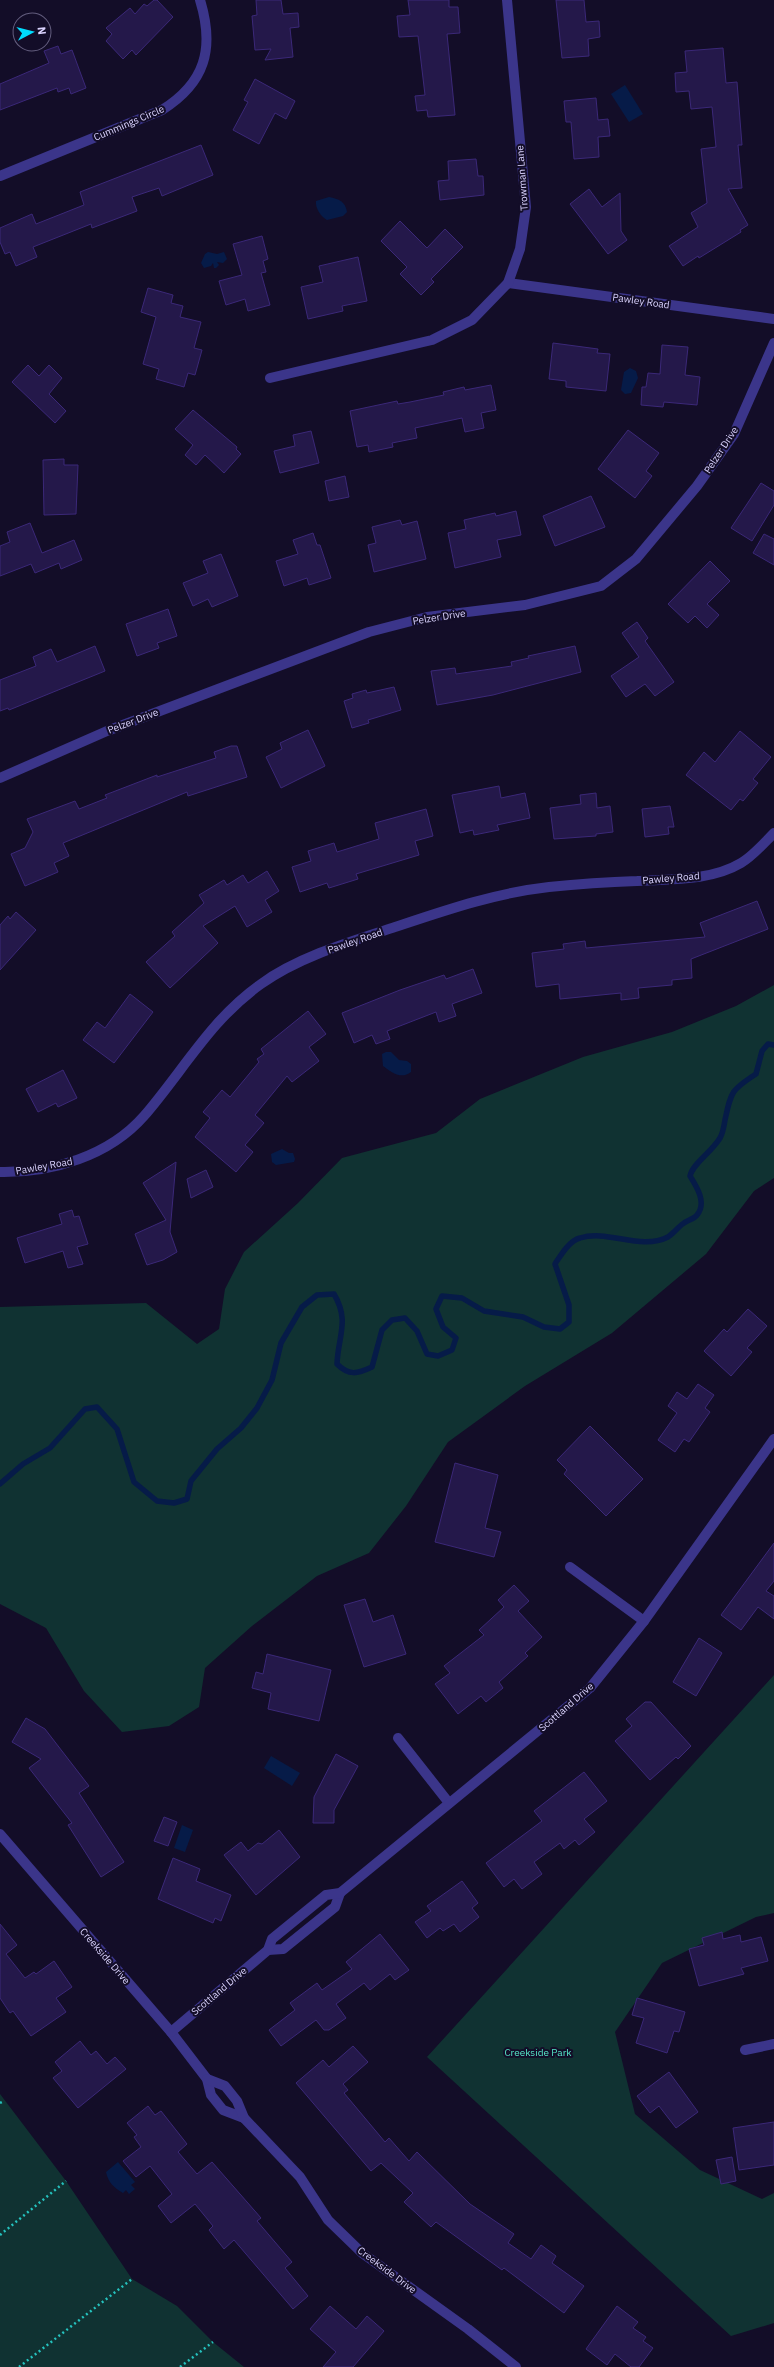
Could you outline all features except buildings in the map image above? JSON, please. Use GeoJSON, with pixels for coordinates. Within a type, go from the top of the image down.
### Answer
{"type":"FeatureCollection","features":[{"type":"Feature","properties":{"kind":"street","name":"Cummings Circle"},"geometry":{"type":"LineString","coordinates":[[0,176],[162,110],[181,98],[194,83],[203,62],[207,34],[200,0]]}},
{"type":"Feature","properties":{"kind":"street","name":"Trowman Lane"},"geometry":{"type":"LineString","coordinates":[[270,378],[432,340],[472,320],[508,283],[520,249],[526,207],[507,0]]}},
{"type":"Feature","properties":{"kind":"street","name":"Pawley Road"},"geometry":{"type":"LineString","coordinates":[[508,283],[774,319]]}},
{"type":"Feature","properties":{"kind":"street","name":"Pelzer Drive"},"geometry":{"type":"LineString","coordinates":[[0,778],[107,731],[369,632],[428,617],[525,605],[602,586],[636,559],[697,486],[734,434],[774,343]]}},
{"type":"Feature","properties":{"kind":"street","name":"Pawley Road"},"geometry":{"type":"LineString","coordinates":[[0,1172],[23,1172],[74,1162],[111,1144],[143,1117],[211,1029],[236,1003],[263,982],[329,949],[484,898],[548,887],[680,879],[710,874],[741,863],[774,833]]}},
{"type":"Feature","properties":{"kind":"street","name":"Scottland Drive"},"geometry":{"type":"LineString","coordinates":[[170,2032],[268,1950],[272,1938],[326,1895],[340,1893],[590,1688],[644,1621],[774,1439]]}},
{"type":"Feature","properties":{"kind":"street"},"geometry":{"type":"LineString","coordinates":[[570,1567],[644,1621]]}},
{"type":"Feature","properties":{"kind":"street"},"geometry":{"type":"LineString","coordinates":[[398,1738],[449,1803]]}},
{"type":"Feature","properties":{"kind":"street","name":"Creekside Drive"},"geometry":{"type":"LineString","coordinates":[[0,1834],[170,2032],[207,2079],[211,2095],[223,2110],[244,2118]]}},
{"type":"Feature","properties":{"kind":"street","name":"Scottland Drive"},"geometry":{"type":"LineString","coordinates":[[268,1950],[283,1949],[335,1908],[340,1893]]}},
{"type":"Feature","properties":{"kind":"street"},"geometry":{"type":"LineString","coordinates":[[744,2050],[774,2044]]}},
{"type":"Feature","properties":{"kind":"street","name":"Creekside Drive"},"geometry":{"type":"LineString","coordinates":[[207,2079],[224,2086],[237,2101],[244,2118],[300,2177],[328,2220],[362,2253],[468,2329],[516,2367]]}},
{"type":"Feature","properties":{"kind":"path"},"geometry":{"type":"LineString","coordinates":[[0,2103],[4,2101]]}},
{"type":"Feature","properties":{"kind":"path"},"geometry":{"type":"LineString","coordinates":[[0,2235],[66,2181]]}},
{"type":"Feature","properties":{"kind":"path"},"geometry":{"type":"LineString","coordinates":[[20,2367],[132,2279]]}},
{"type":"Feature","properties":{"kind":"path"},"geometry":{"type":"LineString","coordinates":[[180,2367],[213,2342]]}},
{"type":"Feature","properties":{"kind":"green space"},"geometry":{"type":"Polygon","coordinates":[[[774,985],[774,1178],[754,1191],[706,1254],[612,1333],[525,1386],[448,1442],[406,1506],[369,1553],[317,1576],[252,1626],[205,1668],[199,1707],[169,1726],[122,1732],[84,1691],[46,1628],[0,1604],[0,1307],[146,1303],[197,1344],[219,1329],[225,1289],[244,1252],[298,1203],[342,1158],[436,1133],[480,1099],[583,1057],[672,1032],[736,1006],[774,985]]]}},
{"type":"Feature","properties":{"kind":"green space","name":"Creekside Park"},"geometry":{"type":"Polygon","coordinates":[[[774,1675],[774,1913],[756,1917],[662,1963],[615,2032],[635,2114],[700,2170],[762,2199],[774,2193],[774,2323],[731,2336],[427,2057],[774,1675]]]}},
{"type":"Feature","properties":{"kind":"green space"},"geometry":{"type":"Polygon","coordinates":[[[0,2094],[66,2181],[132,2279],[177,2306],[213,2342],[244,2367],[0,2367],[0,2094]]]}},
{"type":"Feature","properties":{"kind":"water"},"geometry":{"type":"Polygon","coordinates":[[[625,85],[643,114],[629,122],[611,94],[625,85]]]}},
{"type":"Feature","properties":{"kind":"water"},"geometry":{"type":"Polygon","coordinates":[[[329,197],[339,200],[345,205],[347,212],[343,216],[327,220],[321,215],[317,209],[316,201],[329,197]]]}},
{"type":"Feature","properties":{"kind":"water"},"geometry":{"type":"Polygon","coordinates":[[[208,252],[217,254],[224,252],[227,259],[223,263],[217,262],[219,265],[216,268],[214,268],[213,263],[211,266],[204,268],[201,263],[205,254],[208,252]]]}},
{"type":"Feature","properties":{"kind":"water"},"geometry":{"type":"Polygon","coordinates":[[[630,368],[636,371],[638,378],[631,393],[625,394],[621,390],[624,372],[630,368]]]}},
{"type":"Feature","properties":{"kind":"water"},"geometry":{"type":"Polygon","coordinates":[[[391,1052],[399,1060],[407,1061],[411,1064],[411,1072],[400,1075],[393,1073],[383,1066],[382,1054],[391,1052]]]}},
{"type":"Feature","properties":{"kind":"water"},"geometry":{"type":"Polygon","coordinates":[[[282,1149],[289,1153],[293,1153],[295,1159],[294,1162],[276,1165],[272,1162],[271,1154],[282,1149]]]}},
{"type":"Feature","properties":{"kind":"water"},"geometry":{"type":"Polygon","coordinates":[[[271,1756],[300,1773],[292,1786],[264,1768],[271,1756]]]}},
{"type":"Feature","properties":{"kind":"water"},"geometry":{"type":"Polygon","coordinates":[[[182,1825],[193,1830],[185,1852],[174,1848],[182,1825]]]}},
{"type":"Feature","properties":{"kind":"water"},"geometry":{"type":"Polygon","coordinates":[[[118,2162],[135,2182],[131,2185],[135,2189],[129,2194],[126,2190],[123,2193],[117,2189],[110,2182],[107,2176],[106,2172],[118,2162]]]}},
{"type":"Feature","properties":{"kind":"waterway"},"geometry":{"type":"LineString","coordinates":[[0,1484],[23,1464],[50,1448],[85,1409],[97,1407],[117,1429],[134,1482],[157,1501],[174,1503],[187,1499],[191,1481],[217,1449],[241,1428],[257,1408],[272,1380],[281,1343],[302,1307],[317,1295],[334,1294],[339,1304],[342,1329],[337,1364],[345,1371],[353,1373],[372,1367],[382,1330],[392,1320],[405,1318],[417,1331],[427,1354],[438,1356],[452,1350],[456,1338],[443,1327],[436,1309],[442,1296],[462,1298],[484,1311],[523,1317],[544,1327],[560,1329],[569,1322],[569,1305],[555,1264],[569,1245],[580,1238],[591,1236],[646,1242],[657,1241],[668,1237],[696,1216],[700,1210],[701,1200],[698,1190],[690,1176],[692,1171],[698,1162],[720,1138],[733,1092],[741,1084],[756,1074],[762,1051],[768,1044],[774,1045]]}}]}
